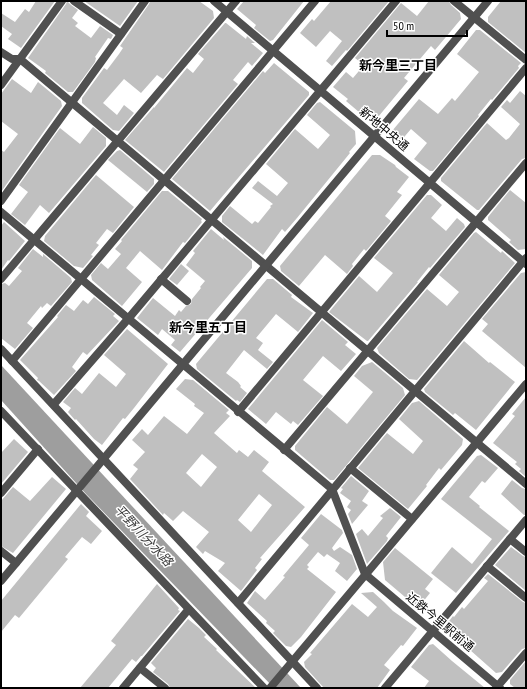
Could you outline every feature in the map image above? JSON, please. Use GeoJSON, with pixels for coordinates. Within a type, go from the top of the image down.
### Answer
{"type":"FeatureCollection","features":[{"type":"Feature","properties":{"kind":"street"},"geometry":{"type":"LineString","coordinates":[[1,85],[62,1]]}},
{"type":"Feature","properties":{"kind":"street"},"geometry":{"type":"LineString","coordinates":[[74,1],[121,34]]}},
{"type":"Feature","properties":{"kind":"street"},"geometry":{"type":"LineString","coordinates":[[1,201],[145,1]]}},
{"type":"Feature","properties":{"kind":"street","name":"新地中央通"},"geometry":{"type":"LineString","coordinates":[[214,1],[476,222],[525,261]]}},
{"type":"Feature","properties":{"kind":"street"},"geometry":{"type":"LineString","coordinates":[[1,279],[236,1]]}},
{"type":"Feature","properties":{"kind":"street"},"geometry":{"type":"LineString","coordinates":[[12,360],[315,1]]}},
{"type":"Feature","properties":{"kind":"street"},"geometry":{"type":"LineString","coordinates":[[54,404],[128,319],[396,1]]}},
{"type":"Feature","properties":{"kind":"street"},"geometry":{"type":"LineString","coordinates":[[454,1],[526,60]]}},
{"type":"Feature","properties":{"kind":"street"},"geometry":{"type":"LineString","coordinates":[[1,581],[488,1]]}},
{"type":"Feature","properties":{"kind":"street"},"geometry":{"type":"LineString","coordinates":[[1,52],[12,59],[20,59],[526,484]]}},
{"type":"Feature","properties":{"kind":"street"},"geometry":{"type":"LineString","coordinates":[[238,412],[526,68]]}},
{"type":"Feature","properties":{"kind":"street"},"geometry":{"type":"LineString","coordinates":[[284,450],[526,163]]}},
{"type":"Feature","properties":{"kind":"street"},"geometry":{"type":"LineString","coordinates":[[1,212],[238,412],[332,489],[365,574]]}},
{"type":"Feature","properties":{"kind":"street"},"geometry":{"type":"LineString","coordinates":[[238,603],[414,391],[525,261]]}},
{"type":"Feature","properties":{"kind":"street"},"geometry":{"type":"LineString","coordinates":[[161,279],[187,301]]}},
{"type":"Feature","properties":{"kind":"street"},"geometry":{"type":"LineString","coordinates":[[1,349],[54,404],[317,688]]}},
{"type":"Feature","properties":{"kind":"street"},"geometry":{"type":"LineString","coordinates":[[270,688],[526,384]]}},
{"type":"Feature","properties":{"kind":"street"},"geometry":{"type":"LineString","coordinates":[[1,411],[188,610],[264,688]]}},
{"type":"Feature","properties":{"kind":"street"},"geometry":{"type":"LineString","coordinates":[[1,493],[38,449]]}},
{"type":"Feature","properties":{"kind":"street"},"geometry":{"type":"LineString","coordinates":[[350,468],[412,519]]}},
{"type":"Feature","properties":{"kind":"street"},"geometry":{"type":"LineString","coordinates":[[385,688],[526,520]]}},
{"type":"Feature","properties":{"kind":"street"},"geometry":{"type":"LineString","coordinates":[[510,539],[526,552]]}},
{"type":"Feature","properties":{"kind":"street"},"geometry":{"type":"LineString","coordinates":[[1,551],[16,563]]}},
{"type":"Feature","properties":{"kind":"street"},"geometry":{"type":"LineString","coordinates":[[487,566],[526,598]]}},
{"type":"Feature","properties":{"kind":"street","name":"近鉄今里駅前通"},"geometry":{"type":"LineString","coordinates":[[365,574],[498,687]]}},
{"type":"Feature","properties":{"kind":"street"},"geometry":{"type":"LineString","coordinates":[[123,688],[188,610]]}},
{"type":"Feature","properties":{"kind":"street"},"geometry":{"type":"LineString","coordinates":[[498,687],[526,653]]}},
{"type":"Feature","properties":{"kind":"street"},"geometry":{"type":"LineString","coordinates":[[140,668],[165,688]]}},
{"type":"Feature","properties":{"kind":"water","name":"平野川分水路"},"geometry":{"type":"Polygon","coordinates":[[[1,365],[301,688],[274,688],[86,494],[1,400],[1,365]]]}},
{"type":"Feature","properties":{"kind":"building"},"geometry":{"type":"Polygon","coordinates":[[[36,1],[55,1],[21,48],[8,39],[12,34],[1,26],[1,13],[15,22],[25,9],[29,12],[36,1]]]}},
{"type":"Feature","properties":{"kind":"building"},"geometry":{"type":"Polygon","coordinates":[[[67,1],[78,10],[72,18],[78,23],[75,26],[91,38],[100,26],[113,35],[111,39],[108,38],[95,57],[95,62],[73,92],[68,92],[45,73],[46,71],[28,58],[67,1]]]}},
{"type":"Feature","properties":{"kind":"building"},"geometry":{"type":"Polygon","coordinates":[[[84,1],[138,1],[120,26],[84,1]]]}},
{"type":"Feature","properties":{"kind":"building"},"geometry":{"type":"Polygon","coordinates":[[[150,1],[199,1],[213,11],[214,18],[163,79],[157,75],[141,93],[124,79],[103,103],[117,115],[124,105],[134,113],[119,131],[113,130],[82,103],[82,98],[104,68],[107,70],[119,54],[123,48],[120,46],[150,1]]]}},
{"type":"Feature","properties":{"kind":"building"},"geometry":{"type":"Polygon","coordinates":[[[244,1],[304,1],[273,40],[270,41],[254,28],[256,25],[237,9],[244,1]]]}},
{"type":"Feature","properties":{"kind":"building"},"geometry":{"type":"Polygon","coordinates":[[[331,1],[389,1],[347,51],[346,50],[332,66],[326,61],[342,41],[330,31],[316,47],[300,33],[312,19],[314,21],[331,1]]]}},
{"type":"Feature","properties":{"kind":"building"},"geometry":{"type":"Polygon","coordinates":[[[429,1],[449,1],[451,5],[460,13],[461,19],[435,50],[431,46],[404,78],[408,81],[378,117],[366,118],[346,101],[348,99],[333,87],[346,72],[353,78],[364,65],[355,58],[401,3],[417,16],[429,1]]]}},
{"type":"Feature","properties":{"kind":"building"},"geometry":{"type":"Polygon","coordinates":[[[501,1],[526,1],[526,53],[488,22],[488,17],[501,1]]]}},
{"type":"Feature","properties":{"kind":"building"},"geometry":{"type":"Polygon","coordinates":[[[225,23],[246,39],[247,36],[255,43],[251,43],[263,53],[252,66],[248,62],[233,80],[238,84],[164,172],[125,140],[187,68],[193,73],[204,59],[198,54],[225,23]]]}},
{"type":"Feature","properties":{"kind":"building"},"geometry":{"type":"Polygon","coordinates":[[[476,30],[480,30],[521,63],[518,66],[519,68],[492,100],[491,99],[478,115],[479,116],[433,171],[430,171],[414,159],[427,143],[411,129],[399,143],[394,138],[392,131],[419,99],[438,114],[452,98],[455,101],[479,72],[457,54],[476,30]]]}},
{"type":"Feature","properties":{"kind":"building"},"geometry":{"type":"Polygon","coordinates":[[[274,63],[309,92],[309,95],[210,211],[172,179],[263,71],[265,73],[274,63]]]}},
{"type":"Feature","properties":{"kind":"building"},"geometry":{"type":"Polygon","coordinates":[[[12,79],[31,93],[38,82],[61,101],[62,106],[1,192],[1,150],[4,152],[18,134],[1,121],[1,94],[12,79]]]}},
{"type":"Feature","properties":{"kind":"building"},"geometry":{"type":"Polygon","coordinates":[[[520,91],[526,96],[526,158],[522,159],[479,210],[477,210],[441,181],[441,178],[487,123],[506,140],[509,138],[520,124],[501,107],[507,100],[510,103],[520,91]]]}},
{"type":"Feature","properties":{"kind":"building"},"geometry":{"type":"Polygon","coordinates":[[[320,102],[355,131],[356,144],[297,218],[285,232],[282,229],[263,255],[222,222],[222,216],[230,206],[252,224],[255,221],[258,223],[273,204],[252,188],[258,181],[277,196],[288,183],[266,164],[295,129],[318,149],[330,135],[307,115],[317,103],[320,102]]]}},
{"type":"Feature","properties":{"kind":"building"},"geometry":{"type":"Polygon","coordinates":[[[93,127],[106,138],[106,146],[49,213],[40,205],[25,225],[11,214],[28,192],[19,185],[60,128],[80,144],[93,127]]]}},
{"type":"Feature","properties":{"kind":"building"},"geometry":{"type":"Polygon","coordinates":[[[120,150],[154,179],[154,184],[147,192],[108,160],[120,150]]]}},
{"type":"Feature","properties":{"kind":"building"},"geometry":{"type":"Polygon","coordinates":[[[372,155],[380,155],[409,177],[397,192],[402,195],[385,216],[391,221],[366,251],[364,249],[352,264],[353,266],[347,274],[325,255],[299,286],[281,271],[280,266],[372,155]]]}},
{"type":"Feature","properties":{"kind":"building"},"geometry":{"type":"Polygon","coordinates":[[[96,175],[134,207],[113,233],[107,229],[96,243],[99,245],[91,255],[93,256],[83,268],[74,266],[44,241],[45,236],[96,175]]]}},
{"type":"Feature","properties":{"kind":"building"},"geometry":{"type":"Polygon","coordinates":[[[510,190],[526,203],[526,249],[518,250],[509,242],[511,240],[488,220],[488,217],[510,190]]]}},
{"type":"Feature","properties":{"kind":"building"},"geometry":{"type":"Polygon","coordinates":[[[162,191],[168,191],[202,219],[202,222],[185,243],[183,242],[162,270],[140,251],[126,268],[142,282],[122,306],[92,280],[91,275],[101,263],[108,269],[121,254],[115,249],[162,191]]]}},
{"type":"Feature","properties":{"kind":"building"},"geometry":{"type":"Polygon","coordinates":[[[427,195],[431,195],[442,205],[431,218],[446,231],[457,218],[464,224],[465,227],[430,268],[429,267],[418,282],[367,341],[329,312],[359,276],[377,292],[393,273],[374,258],[427,195]]]}},
{"type":"Feature","properties":{"kind":"building"},"geometry":{"type":"Polygon","coordinates":[[[4,222],[25,241],[1,270],[1,226],[4,222]]]}},
{"type":"Feature","properties":{"kind":"building"},"geometry":{"type":"Polygon","coordinates":[[[211,229],[252,261],[252,268],[180,352],[171,345],[175,340],[162,329],[158,335],[137,318],[153,298],[175,316],[179,310],[181,312],[186,306],[191,304],[192,299],[205,281],[186,265],[195,253],[193,251],[211,229]]]}},
{"type":"Feature","properties":{"kind":"building"},"geometry":{"type":"Polygon","coordinates":[[[476,232],[501,253],[502,251],[515,263],[417,380],[409,379],[379,353],[377,348],[427,289],[447,306],[459,292],[439,275],[476,232]]]}},
{"type":"Feature","properties":{"kind":"building"},"geometry":{"type":"Polygon","coordinates":[[[33,249],[43,257],[43,254],[71,278],[72,282],[51,306],[47,303],[42,308],[41,306],[27,323],[33,328],[15,349],[1,338],[1,284],[5,283],[9,286],[22,271],[18,268],[33,249]]]}},
{"type":"Feature","properties":{"kind":"building"},"geometry":{"type":"Polygon","coordinates":[[[181,264],[189,271],[177,285],[169,279],[181,264]]]}},
{"type":"Feature","properties":{"kind":"building"},"geometry":{"type":"Polygon","coordinates":[[[526,272],[526,368],[482,331],[488,324],[482,319],[521,273],[526,272]]]}},
{"type":"Feature","properties":{"kind":"building"},"geometry":{"type":"Polygon","coordinates":[[[267,279],[273,279],[292,295],[291,297],[313,313],[298,332],[276,314],[256,338],[263,343],[258,350],[273,362],[267,369],[244,350],[226,373],[238,382],[241,386],[240,387],[247,393],[240,402],[237,400],[236,401],[197,369],[196,364],[267,279]]]}},
{"type":"Feature","properties":{"kind":"building"},"geometry":{"type":"Polygon","coordinates":[[[94,297],[115,314],[113,316],[119,321],[87,355],[83,352],[72,367],[76,371],[54,395],[37,380],[38,378],[20,360],[58,317],[57,316],[66,305],[74,311],[83,300],[88,304],[94,297]]]}},
{"type":"Feature","properties":{"kind":"building"},"geometry":{"type":"Polygon","coordinates":[[[322,320],[348,342],[345,345],[356,354],[341,371],[323,356],[303,380],[323,396],[298,425],[293,421],[291,424],[276,412],[266,424],[248,409],[322,320]]]}},
{"type":"Feature","properties":{"kind":"building"},"geometry":{"type":"Polygon","coordinates":[[[127,329],[168,364],[134,408],[125,419],[123,418],[102,445],[94,439],[76,419],[75,420],[68,412],[71,408],[63,402],[75,388],[82,394],[99,373],[116,387],[126,374],[104,355],[127,329]]]}},
{"type":"Feature","properties":{"kind":"building"},"geometry":{"type":"Polygon","coordinates":[[[464,341],[489,363],[490,362],[515,382],[476,430],[455,413],[453,415],[425,392],[424,389],[464,341]]]}},
{"type":"Feature","properties":{"kind":"building"},"geometry":{"type":"Polygon","coordinates":[[[372,362],[403,388],[405,395],[334,480],[330,480],[295,450],[295,446],[327,407],[347,424],[373,392],[354,376],[362,366],[372,362]]]}},
{"type":"Feature","properties":{"kind":"building"},"geometry":{"type":"Polygon","coordinates":[[[185,379],[193,380],[229,410],[226,413],[230,416],[214,433],[237,453],[239,450],[248,457],[254,450],[269,462],[262,471],[305,507],[260,558],[262,559],[255,568],[257,570],[241,591],[218,571],[225,563],[205,551],[203,554],[196,547],[209,532],[183,511],[173,521],[164,513],[163,515],[130,479],[138,469],[133,465],[145,452],[132,440],[142,429],[148,435],[164,416],[187,434],[204,413],[176,389],[185,379]],[[202,454],[186,473],[201,487],[217,467],[202,454]],[[259,494],[238,520],[251,532],[272,505],[259,494]]]}},
{"type":"Feature","properties":{"kind":"building"},"geometry":{"type":"Polygon","coordinates":[[[526,397],[526,477],[519,471],[521,469],[515,464],[517,462],[493,443],[515,416],[512,414],[526,397]]]}},
{"type":"Feature","properties":{"kind":"building"},"geometry":{"type":"Polygon","coordinates":[[[419,401],[463,439],[462,445],[441,470],[439,468],[426,485],[427,486],[408,509],[358,468],[387,433],[413,454],[423,441],[399,419],[412,403],[419,401]]]}},
{"type":"Feature","properties":{"kind":"building"},"geometry":{"type":"Polygon","coordinates":[[[14,439],[28,452],[1,484],[1,453],[14,439]]]}},
{"type":"Feature","properties":{"kind":"building"},"geometry":{"type":"Polygon","coordinates":[[[481,455],[498,468],[485,483],[482,481],[469,497],[509,531],[456,593],[431,573],[452,547],[472,564],[492,539],[441,499],[477,456],[481,455]]]}},
{"type":"Feature","properties":{"kind":"building"},"geometry":{"type":"Polygon","coordinates":[[[351,476],[369,491],[362,501],[368,505],[352,524],[348,514],[351,510],[347,507],[351,501],[340,493],[343,489],[341,488],[351,476]]]}},
{"type":"Feature","properties":{"kind":"building"},"geometry":{"type":"Polygon","coordinates":[[[52,477],[66,489],[13,553],[1,546],[1,501],[13,487],[30,501],[52,477]]]}},
{"type":"Feature","properties":{"kind":"building"},"geometry":{"type":"Polygon","coordinates":[[[512,480],[522,488],[526,489],[526,515],[524,515],[501,494],[512,480]]]}},
{"type":"Feature","properties":{"kind":"building"},"geometry":{"type":"Polygon","coordinates":[[[81,504],[89,512],[86,516],[102,531],[91,544],[82,537],[65,557],[68,559],[19,618],[15,615],[1,632],[1,601],[81,504]]]}},
{"type":"Feature","properties":{"kind":"building"},"geometry":{"type":"Polygon","coordinates":[[[390,508],[401,517],[386,536],[388,538],[387,541],[367,564],[356,534],[362,529],[368,536],[383,518],[380,516],[390,508]]]}},
{"type":"Feature","properties":{"kind":"building"},"geometry":{"type":"Polygon","coordinates":[[[321,514],[342,530],[343,533],[332,548],[334,551],[340,547],[352,555],[357,569],[347,581],[335,571],[340,563],[327,554],[324,557],[318,552],[307,565],[309,567],[307,569],[336,592],[301,637],[291,647],[286,646],[273,633],[275,631],[266,623],[267,621],[247,603],[255,591],[265,600],[285,577],[283,576],[309,545],[301,538],[321,514]]]}},
{"type":"Feature","properties":{"kind":"building"},"geometry":{"type":"Polygon","coordinates":[[[511,547],[526,557],[526,591],[495,565],[511,547]]]}},
{"type":"Feature","properties":{"kind":"building"},"geometry":{"type":"Polygon","coordinates":[[[395,548],[433,579],[425,589],[430,593],[418,608],[385,580],[383,562],[395,548]]]}},
{"type":"Feature","properties":{"kind":"building"},"geometry":{"type":"Polygon","coordinates":[[[488,574],[526,603],[526,648],[522,649],[502,672],[496,673],[446,630],[446,625],[453,616],[454,617],[462,607],[464,609],[488,581],[484,578],[488,574]]]}},
{"type":"Feature","properties":{"kind":"building"},"geometry":{"type":"Polygon","coordinates":[[[157,584],[180,611],[142,656],[136,662],[132,659],[108,688],[80,688],[116,645],[111,641],[157,584]]]}},
{"type":"Feature","properties":{"kind":"building"},"geometry":{"type":"Polygon","coordinates":[[[373,592],[393,611],[417,628],[403,646],[401,645],[384,665],[390,670],[377,688],[324,688],[305,667],[304,662],[352,604],[368,617],[377,607],[361,593],[373,592]]]}},
{"type":"Feature","properties":{"kind":"building"},"geometry":{"type":"Polygon","coordinates":[[[188,619],[206,635],[204,637],[217,649],[216,650],[256,688],[170,688],[168,684],[153,672],[156,668],[151,663],[188,619]]]}},
{"type":"Feature","properties":{"kind":"building"},"geometry":{"type":"Polygon","coordinates":[[[433,644],[485,688],[424,688],[429,681],[411,667],[429,645],[433,644]]]}},
{"type":"Feature","properties":{"kind":"building"},"geometry":{"type":"Polygon","coordinates":[[[526,661],[526,688],[515,688],[510,684],[510,680],[526,661]]]}},
{"type":"Feature","properties":{"kind":"district","name":"新今里三丁目"},"geometry":{"type":"Point","coordinates":[398,65]}},
{"type":"Feature","properties":{"kind":"district","name":"新今里五丁目"},"geometry":{"type":"Point","coordinates":[208,327]}}]}
